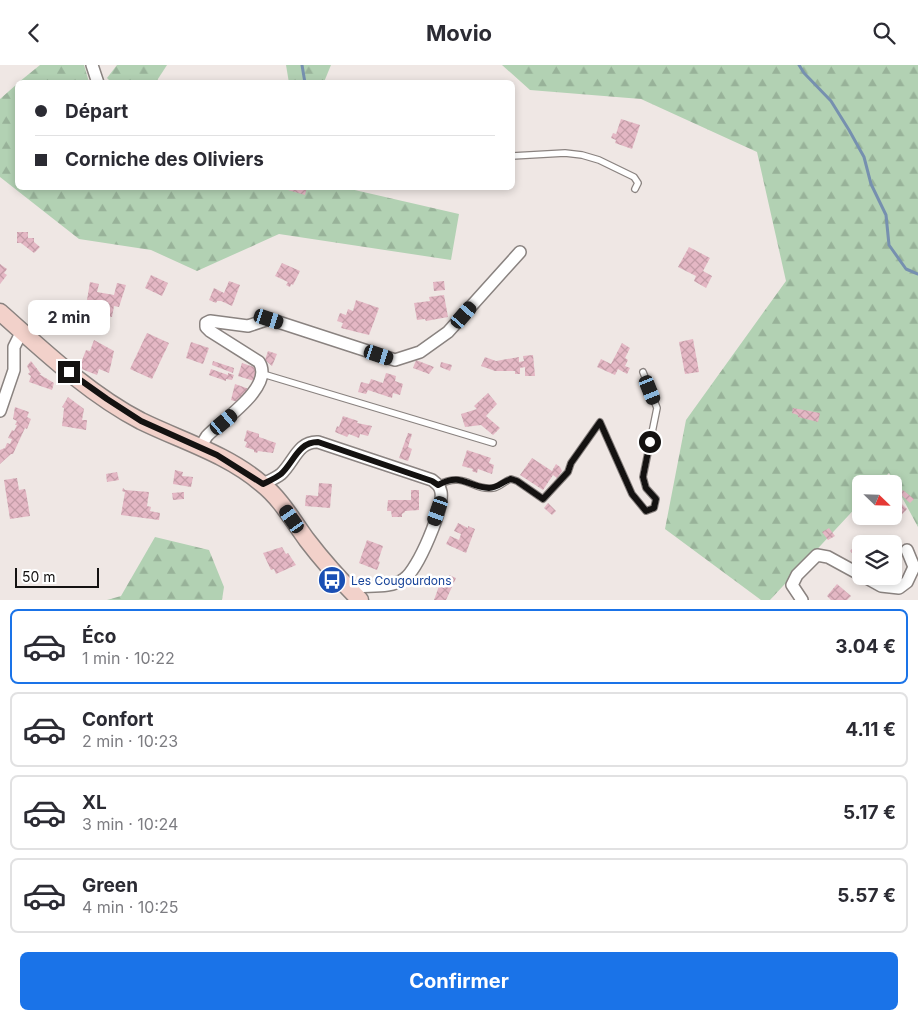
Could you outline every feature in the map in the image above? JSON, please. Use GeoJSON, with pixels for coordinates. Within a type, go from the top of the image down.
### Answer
{"type":"FeatureCollection","features":[{"type":"Feature","properties":{"kind":"street"},"geometry":{"type":"LineString","coordinates":[[92,65],[97,80]]}},
{"type":"Feature","properties":{"kind":"street"},"geometry":{"type":"LineString","coordinates":[[201,446],[206,437],[235,413],[249,397],[263,374],[263,368],[259,362],[210,331],[206,327],[206,323],[210,321],[248,326],[269,319],[395,360],[420,352],[448,331],[520,252]]}},
{"type":"Feature","properties":{"kind":"street"},"geometry":{"type":"LineString","coordinates":[[0,312],[69,372],[125,411],[141,421],[201,446],[248,473],[263,484],[284,507],[308,541],[360,600]]}},
{"type":"Feature","properties":{"kind":"street"},"geometry":{"type":"LineString","coordinates":[[0,411],[14,370],[14,347],[22,331]]}},
{"type":"Feature","properties":{"kind":"street"},"geometry":{"type":"LineString","coordinates":[[263,484],[279,475],[304,445],[318,442],[432,481],[438,485],[442,494],[438,511],[424,550],[416,566],[406,578],[395,584],[380,586],[360,585],[348,588]]}},
{"type":"Feature","properties":{"kind":"street"},"geometry":{"type":"LineString","coordinates":[[879,585],[899,588],[907,582],[914,567],[907,550]]}},
{"type":"Feature","properties":{"kind":"street"},"geometry":{"type":"LineString","coordinates":[[802,600],[792,585],[796,575],[817,555],[828,557],[852,570]]}},
{"type":"Feature","properties":{"kind":"lane"},"geometry":{"type":"LineString","coordinates":[[515,156],[565,153],[582,155],[599,160],[634,177],[638,183],[635,189]]}},
{"type":"Feature","properties":{"kind":"lane"},"geometry":{"type":"LineString","coordinates":[[438,485],[457,479],[492,488],[511,479],[543,499],[568,472],[571,463],[600,422],[632,494],[646,511],[654,508],[656,499],[646,488],[643,477],[657,408],[643,372]]}},
{"type":"Feature","properties":{"kind":"lane"},"geometry":{"type":"LineString","coordinates":[[263,374],[493,443]]}},
{"type":"Feature","properties":{"kind":"green space"},"geometry":{"type":"Polygon","coordinates":[[[40,65],[84,65],[88,80],[21,80],[40,65]]]}},
{"type":"Feature","properties":{"kind":"green space"},"geometry":{"type":"Polygon","coordinates":[[[117,65],[167,65],[157,80],[109,80],[107,78],[117,65]]]}},
{"type":"Feature","properties":{"kind":"green space"},"geometry":{"type":"Polygon","coordinates":[[[286,65],[331,65],[325,80],[288,80],[286,65]]]}},
{"type":"Feature","properties":{"kind":"green space"},"geometry":{"type":"Polygon","coordinates":[[[502,65],[918,65],[918,527],[902,497],[902,475],[890,475],[889,473],[887,475],[852,475],[852,512],[770,600],[761,600],[665,529],[686,420],[786,281],[757,152],[641,99],[530,90],[502,65]]]}},
{"type":"Feature","properties":{"kind":"green space"},"geometry":{"type":"Polygon","coordinates":[[[15,86],[15,189],[0,177],[0,99],[15,86]]]}},
{"type":"Feature","properties":{"kind":"green space"},"geometry":{"type":"Polygon","coordinates":[[[17,190],[355,190],[459,214],[451,260],[279,234],[197,271],[151,250],[79,239],[17,190]]]}},
{"type":"Feature","properties":{"kind":"green space"},"geometry":{"type":"Polygon","coordinates":[[[155,537],[209,550],[224,587],[222,600],[107,600],[121,596],[155,537]]]}},
{"type":"Feature","properties":{"kind":"building"},"geometry":{"type":"Polygon","coordinates":[[[621,119],[640,125],[632,149],[615,143],[616,140],[611,138],[613,133],[616,134],[621,119]]]}},
{"type":"Feature","properties":{"kind":"building"},"geometry":{"type":"Polygon","coordinates":[[[288,190],[306,190],[305,195],[288,190]]]}},
{"type":"Feature","properties":{"kind":"building"},"geometry":{"type":"Polygon","coordinates":[[[17,232],[28,232],[28,238],[34,238],[34,242],[40,247],[34,253],[21,243],[17,243],[17,232]]]}},
{"type":"Feature","properties":{"kind":"building"},"geometry":{"type":"Polygon","coordinates":[[[689,247],[710,258],[703,271],[712,276],[706,288],[694,281],[696,276],[678,267],[689,247]]]}},
{"type":"Feature","properties":{"kind":"building"},"geometry":{"type":"Polygon","coordinates":[[[282,263],[300,271],[290,287],[286,285],[288,282],[275,276],[282,263]]]}},
{"type":"Feature","properties":{"kind":"building"},"geometry":{"type":"Polygon","coordinates":[[[0,264],[7,269],[4,273],[7,275],[0,284],[0,264]]]}},
{"type":"Feature","properties":{"kind":"building"},"geometry":{"type":"Polygon","coordinates":[[[151,275],[168,283],[162,296],[145,288],[151,275]]]}},
{"type":"Feature","properties":{"kind":"building"},"geometry":{"type":"Polygon","coordinates":[[[229,281],[240,285],[232,306],[221,301],[216,303],[209,300],[214,288],[224,293],[229,281]]]}},
{"type":"Feature","properties":{"kind":"building"},"geometry":{"type":"Polygon","coordinates":[[[444,281],[445,290],[434,291],[433,282],[444,281]]]}},
{"type":"Feature","properties":{"kind":"building"},"geometry":{"type":"Polygon","coordinates":[[[90,282],[99,284],[97,292],[114,295],[117,283],[126,285],[119,307],[114,306],[112,317],[85,312],[90,282]]]}},
{"type":"Feature","properties":{"kind":"building"},"geometry":{"type":"Polygon","coordinates":[[[444,295],[448,317],[426,321],[425,319],[417,320],[414,303],[430,301],[429,297],[444,295]]]}},
{"type":"Feature","properties":{"kind":"building"},"geometry":{"type":"Polygon","coordinates":[[[356,300],[379,308],[369,335],[341,328],[343,323],[337,321],[340,313],[346,315],[348,309],[353,311],[356,300]]]}},
{"type":"Feature","properties":{"kind":"building"},"geometry":{"type":"Polygon","coordinates":[[[73,311],[85,312],[84,317],[73,316],[73,311]]]}},
{"type":"Feature","properties":{"kind":"building"},"geometry":{"type":"Polygon","coordinates":[[[147,333],[169,343],[152,379],[130,369],[147,333]]]}},
{"type":"Feature","properties":{"kind":"building"},"geometry":{"type":"Polygon","coordinates":[[[693,339],[699,372],[685,374],[679,342],[693,339]]]}},
{"type":"Feature","properties":{"kind":"building"},"geometry":{"type":"Polygon","coordinates":[[[94,340],[114,351],[109,373],[99,369],[97,375],[79,368],[86,350],[90,351],[94,340]]]}},
{"type":"Feature","properties":{"kind":"building"},"geometry":{"type":"Polygon","coordinates":[[[191,342],[209,348],[203,364],[186,358],[191,342]]]}},
{"type":"Feature","properties":{"kind":"building"},"geometry":{"type":"Polygon","coordinates":[[[622,343],[630,348],[625,358],[628,360],[625,366],[630,368],[627,374],[618,369],[615,375],[597,367],[601,359],[611,364],[622,343]]]}},
{"type":"Feature","properties":{"kind":"building"},"geometry":{"type":"Polygon","coordinates":[[[268,351],[277,354],[272,366],[265,360],[268,351]]]}},
{"type":"Feature","properties":{"kind":"building"},"geometry":{"type":"Polygon","coordinates":[[[533,355],[535,376],[525,376],[525,367],[520,368],[520,374],[515,374],[515,371],[495,371],[481,366],[485,357],[496,361],[519,357],[519,362],[524,361],[523,356],[533,355]]]}},
{"type":"Feature","properties":{"kind":"building"},"geometry":{"type":"Polygon","coordinates":[[[416,360],[434,367],[429,374],[413,368],[416,360]]]}},
{"type":"Feature","properties":{"kind":"building"},"geometry":{"type":"Polygon","coordinates":[[[31,361],[41,374],[39,374],[54,383],[52,390],[29,382],[31,376],[28,374],[30,372],[27,366],[31,361]]]}},
{"type":"Feature","properties":{"kind":"building"},"geometry":{"type":"Polygon","coordinates":[[[213,361],[234,368],[233,373],[212,365],[213,361]]]}},
{"type":"Feature","properties":{"kind":"building"},"geometry":{"type":"Polygon","coordinates":[[[441,362],[452,365],[450,371],[440,367],[441,362]]]}},
{"type":"Feature","properties":{"kind":"building"},"geometry":{"type":"Polygon","coordinates":[[[242,363],[257,368],[254,381],[238,376],[242,363]]]}},
{"type":"Feature","properties":{"kind":"building"},"geometry":{"type":"Polygon","coordinates":[[[211,369],[228,375],[228,373],[234,375],[232,380],[226,379],[226,381],[209,375],[211,369]]]}},
{"type":"Feature","properties":{"kind":"building"},"geometry":{"type":"Polygon","coordinates":[[[386,373],[396,376],[395,381],[403,384],[400,395],[393,393],[392,398],[368,390],[366,394],[358,392],[361,382],[369,384],[371,379],[383,383],[386,373]]]}},
{"type":"Feature","properties":{"kind":"building"},"geometry":{"type":"Polygon","coordinates":[[[235,384],[249,389],[238,402],[231,400],[235,384]]]}},
{"type":"Feature","properties":{"kind":"building"},"geometry":{"type":"Polygon","coordinates":[[[488,393],[497,404],[486,416],[500,428],[493,435],[481,425],[465,427],[461,414],[477,409],[474,406],[488,393]]]}},
{"type":"Feature","properties":{"kind":"building"},"geometry":{"type":"Polygon","coordinates":[[[68,397],[84,409],[82,420],[87,420],[86,430],[62,426],[64,408],[62,407],[68,397]]]}},
{"type":"Feature","properties":{"kind":"building"},"geometry":{"type":"Polygon","coordinates":[[[15,407],[29,412],[27,417],[31,419],[13,454],[0,464],[0,450],[5,448],[7,443],[10,444],[12,439],[8,438],[17,425],[15,425],[17,421],[13,419],[15,407]]]}},
{"type":"Feature","properties":{"kind":"building"},"geometry":{"type":"Polygon","coordinates":[[[793,408],[820,413],[818,422],[798,417],[798,415],[792,413],[793,408]]]}},
{"type":"Feature","properties":{"kind":"building"},"geometry":{"type":"Polygon","coordinates":[[[343,416],[358,421],[357,423],[372,426],[368,436],[360,434],[359,438],[349,434],[347,437],[335,432],[343,416]]]}},
{"type":"Feature","properties":{"kind":"building"},"geometry":{"type":"Polygon","coordinates":[[[247,430],[276,443],[273,453],[258,451],[257,453],[245,447],[247,442],[244,441],[247,430]]]}},
{"type":"Feature","properties":{"kind":"building"},"geometry":{"type":"Polygon","coordinates":[[[408,433],[412,434],[408,447],[412,449],[408,461],[399,458],[408,433]]]}},
{"type":"Feature","properties":{"kind":"building"},"geometry":{"type":"Polygon","coordinates":[[[467,450],[491,458],[489,463],[494,465],[492,474],[478,469],[477,473],[472,471],[473,469],[462,466],[467,450]]]}},
{"type":"Feature","properties":{"kind":"building"},"geometry":{"type":"Polygon","coordinates":[[[532,458],[552,471],[556,464],[562,471],[557,478],[553,475],[543,490],[520,475],[532,458]]]}},
{"type":"Feature","properties":{"kind":"building"},"geometry":{"type":"Polygon","coordinates":[[[175,470],[183,472],[182,476],[193,477],[191,487],[173,484],[175,470]]]}},
{"type":"Feature","properties":{"kind":"building"},"geometry":{"type":"Polygon","coordinates":[[[117,472],[119,480],[107,482],[106,474],[117,472]]]}},
{"type":"Feature","properties":{"kind":"building"},"geometry":{"type":"Polygon","coordinates":[[[17,478],[19,490],[25,489],[30,516],[10,519],[4,480],[17,478]]]}},
{"type":"Feature","properties":{"kind":"building"},"geometry":{"type":"Polygon","coordinates":[[[319,483],[332,484],[330,508],[305,506],[306,495],[318,496],[319,483]]]}},
{"type":"Feature","properties":{"kind":"building"},"geometry":{"type":"Polygon","coordinates":[[[123,488],[125,490],[149,492],[147,506],[151,507],[150,511],[160,513],[159,520],[121,515],[125,492],[122,491],[123,488]]]}},
{"type":"Feature","properties":{"kind":"building"},"geometry":{"type":"Polygon","coordinates":[[[411,490],[419,490],[419,510],[405,511],[402,517],[392,517],[391,511],[387,511],[388,500],[411,500],[411,490]]]}},
{"type":"Feature","properties":{"kind":"building"},"geometry":{"type":"Polygon","coordinates":[[[903,490],[914,499],[910,503],[902,496],[903,490]]]}},
{"type":"Feature","properties":{"kind":"building"},"geometry":{"type":"Polygon","coordinates":[[[184,492],[184,499],[173,500],[172,493],[184,492]]]}},
{"type":"Feature","properties":{"kind":"building"},"geometry":{"type":"Polygon","coordinates":[[[548,503],[556,511],[552,515],[544,508],[548,503]]]}},
{"type":"Feature","properties":{"kind":"building"},"geometry":{"type":"Polygon","coordinates":[[[902,504],[907,509],[902,514],[902,504]]]}},
{"type":"Feature","properties":{"kind":"building"},"geometry":{"type":"Polygon","coordinates":[[[458,523],[475,529],[466,553],[446,544],[450,536],[459,540],[461,534],[454,531],[458,523]]]}},
{"type":"Feature","properties":{"kind":"building"},"geometry":{"type":"Polygon","coordinates":[[[829,528],[835,536],[828,540],[822,532],[829,528]]]}},
{"type":"Feature","properties":{"kind":"building"},"geometry":{"type":"Polygon","coordinates":[[[367,540],[383,546],[377,570],[359,563],[367,540]]]}},
{"type":"Feature","properties":{"kind":"building"},"geometry":{"type":"Polygon","coordinates":[[[282,547],[296,565],[276,574],[274,569],[271,570],[263,553],[282,547]]]}},
{"type":"Feature","properties":{"kind":"building"},"geometry":{"type":"Polygon","coordinates":[[[449,575],[456,578],[446,600],[434,600],[439,586],[444,588],[449,575]]]}},
{"type":"Feature","properties":{"kind":"building"},"geometry":{"type":"Polygon","coordinates":[[[837,584],[851,596],[847,600],[831,600],[827,596],[837,584]]]}},
{"type":"Feature","properties":{"kind":"waterway"},"geometry":{"type":"LineString","coordinates":[[302,65],[304,80]]}},
{"type":"Feature","properties":{"kind":"waterway"},"geometry":{"type":"LineString","coordinates":[[799,65],[804,73],[831,101],[849,130],[864,157],[871,184],[886,215],[889,245],[906,269],[918,274]]}},
{"type":"Feature","properties":{"kind":"place","name":"Les Cougourdons"},"geometry":{"type":"Point","coordinates":[332,580]}},
{"type":"Feature","properties":{"kind":"route"},"geometry":{"type":"LineString","coordinates":[[69,372],[141,421],[201,446],[248,473],[263,484],[279,475],[304,445],[318,442],[432,481],[438,485],[444,481],[457,479],[492,488],[511,479],[543,499],[568,472],[571,463],[600,422],[632,494],[646,511],[654,508],[656,499],[646,488],[643,477],[650,442]]}}]}
